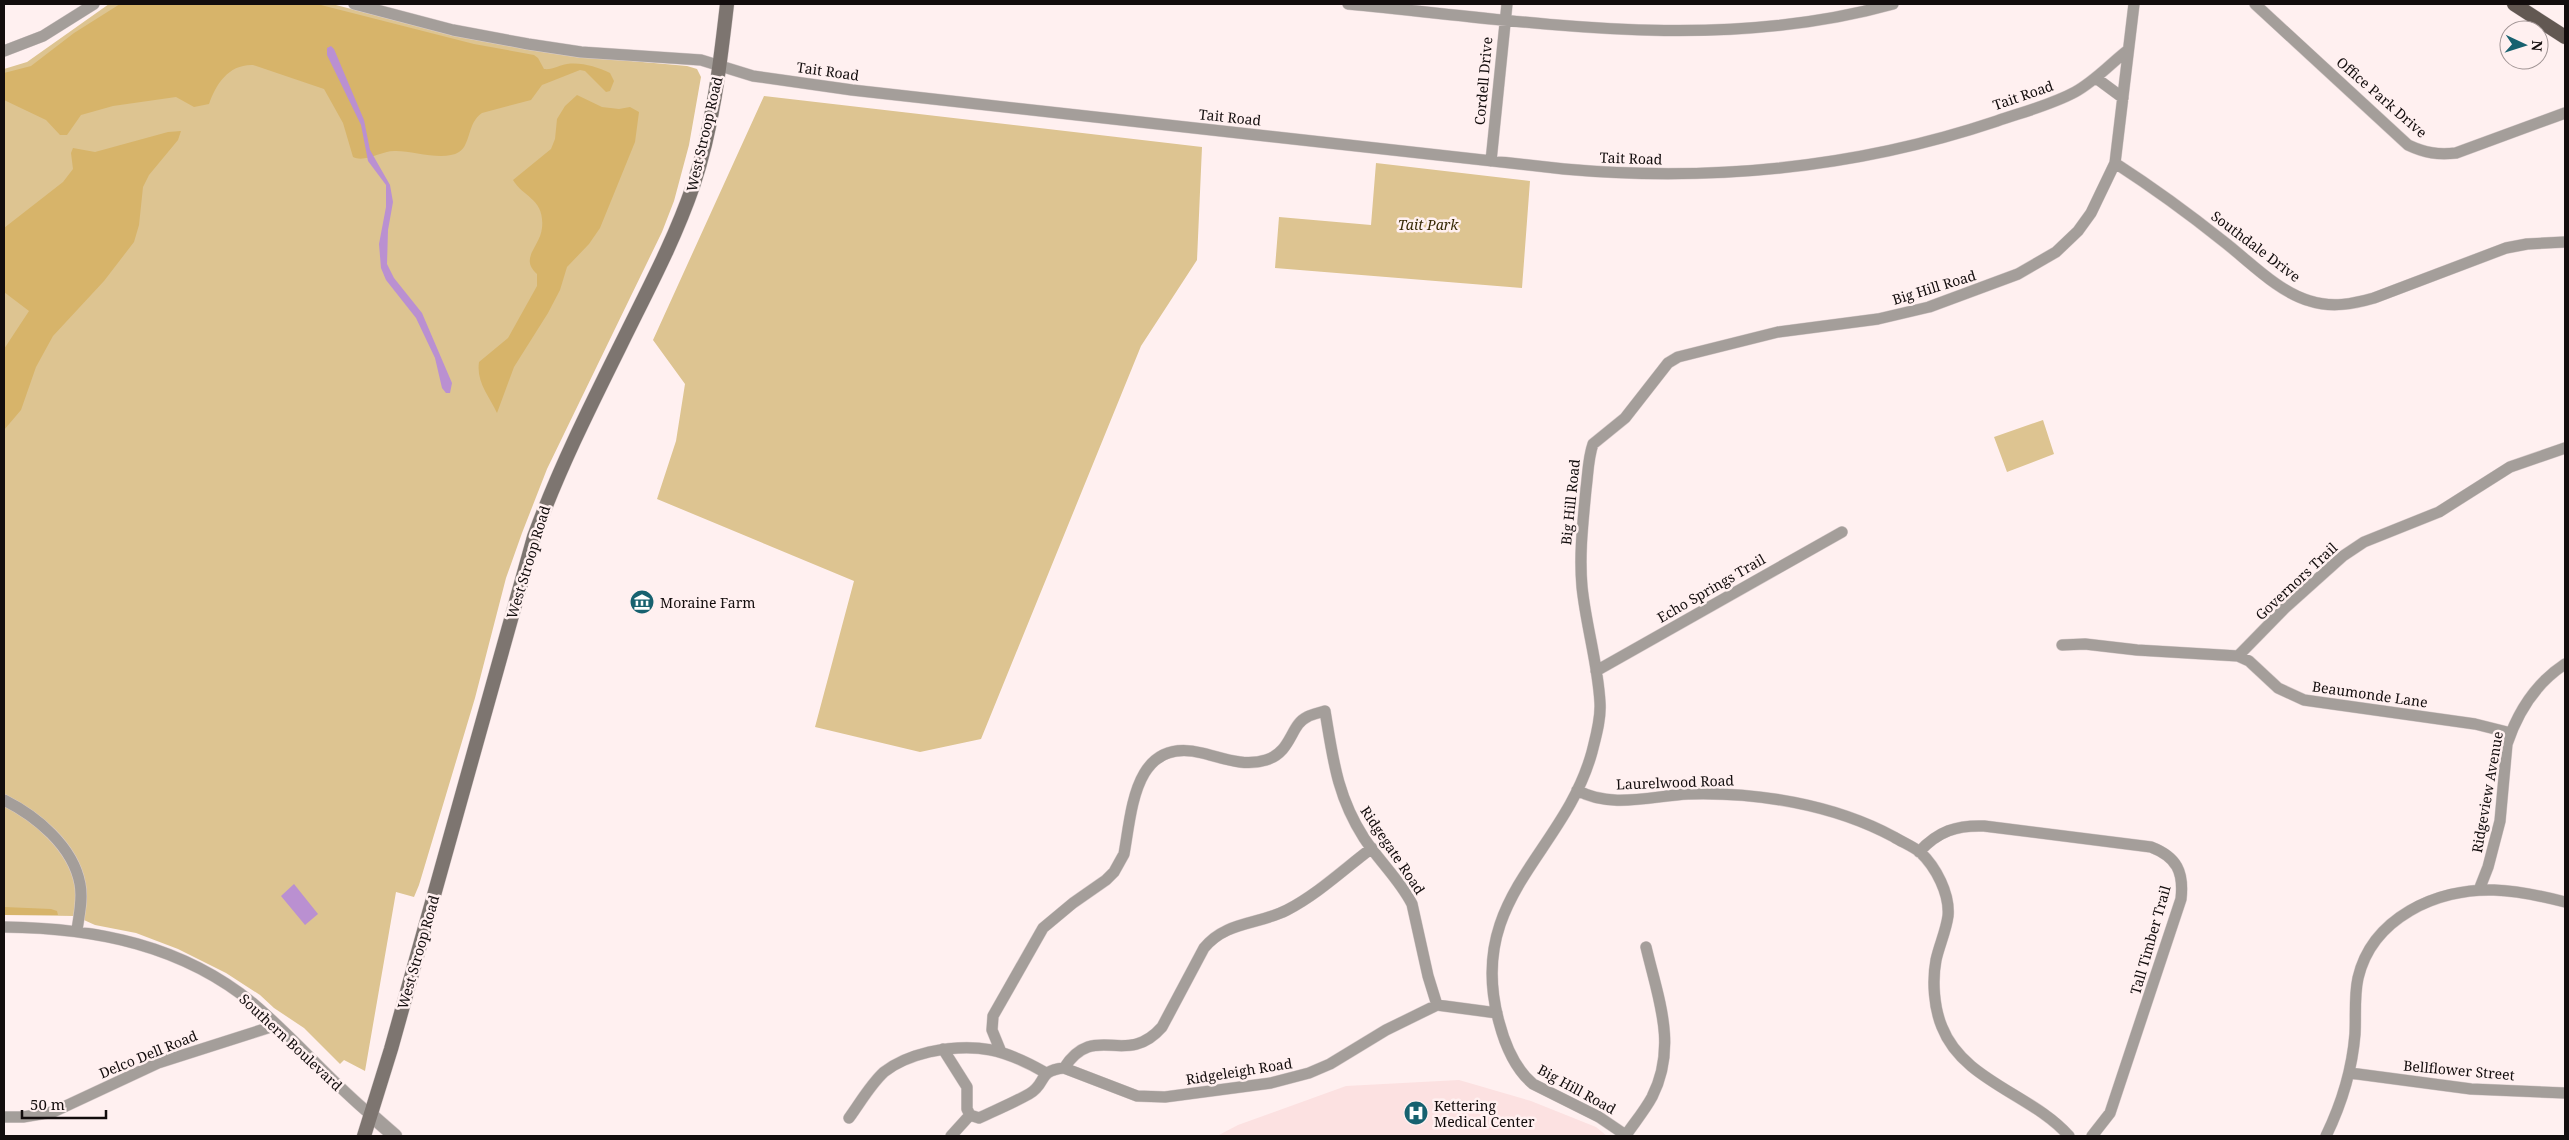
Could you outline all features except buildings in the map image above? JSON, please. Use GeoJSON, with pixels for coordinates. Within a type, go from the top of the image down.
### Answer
{"type":"FeatureCollection","features":[{"type":"Feature","properties":{"kind":"main road","name":"West Stroop Road"},"geometry":{"type":"LineString","coordinates":[[364,1136],[534,537],[565,457],[681,218],[704,144],[720,66],[727,4]]}},
{"type":"Feature","properties":{"kind":"main road"},"geometry":{"type":"LineString","coordinates":[[2514,4],[2565,37]]}},
{"type":"Feature","properties":{"kind":"street"},"geometry":{"type":"LineString","coordinates":[[4,51],[43,36],[94,4]]}},
{"type":"Feature","properties":{"kind":"street","name":"Tait Road"},"geometry":{"type":"LineString","coordinates":[[354,4],[453,30],[528,44],[581,52],[701,60],[753,76],[852,90],[1600,172],[1659,174],[1764,171],[1830,162],[1903,148],[1974,128],[2059,99],[2096,78],[2128,50]]}},
{"type":"Feature","properties":{"kind":"street"},"geometry":{"type":"LineString","coordinates":[[1348,4],[1620,30],[1721,30],[1829,18],[1893,4]]}},
{"type":"Feature","properties":{"kind":"street","name":"Cordell Drive"},"geometry":{"type":"LineString","coordinates":[[1491,160],[1507,4]]}},
{"type":"Feature","properties":{"kind":"street","name":"Big Hill Road"},"geometry":{"type":"LineString","coordinates":[[1627,1136],[1525,1077],[1511,1054],[1497,1013],[1491,967],[1499,927],[1529,866],[1577,790],[1590,757],[1600,718],[1596,671],[1582,588],[1580,556],[1590,451],[1598,438],[1630,413],[1668,363],[1689,352],[1778,332],[1878,319],[1929,307],[2018,274],[2056,252],[2078,231],[2091,213],[2115,163],[2134,4]]}},
{"type":"Feature","properties":{"kind":"street","name":"Office Park Drive"},"geometry":{"type":"LineString","coordinates":[[2255,4],[2408,145],[2420,150],[2442,155],[2456,153],[2565,113]]}},
{"type":"Feature","properties":{"kind":"street"},"geometry":{"type":"LineString","coordinates":[[2096,78],[2123,98]]}},
{"type":"Feature","properties":{"kind":"street","name":"Southdale Drive"},"geometry":{"type":"LineString","coordinates":[[2115,163],[2169,198],[2285,289],[2310,301],[2323,304],[2350,304],[2374,298],[2506,248],[2534,243],[2565,242]]}},
{"type":"Feature","properties":{"kind":"street","name":"Governors Trail"},"geometry":{"type":"LineString","coordinates":[[2238,656],[2285,608],[2343,556],[2364,542],[2439,512],[2510,467],[2565,448]]}},
{"type":"Feature","properties":{"kind":"street","name":"Echo Springs Trail"},"geometry":{"type":"LineString","coordinates":[[1596,671],[1842,532]]}},
{"type":"Feature","properties":{"kind":"street"},"geometry":{"type":"LineString","coordinates":[[2062,645],[2085,644],[2137,650],[2238,656]]}},
{"type":"Feature","properties":{"kind":"street","name":"Beaumonde Lane"},"geometry":{"type":"LineString","coordinates":[[2238,656],[2250,661],[2278,688],[2304,700],[2475,724],[2510,734]]}},
{"type":"Feature","properties":{"kind":"street","name":"Ridgeview Avenue"},"geometry":{"type":"LineString","coordinates":[[2479,890],[2495,843],[2507,744],[2510,734],[2536,688],[2565,664]]}},
{"type":"Feature","properties":{"kind":"street","name":"Ridgegate Road"},"geometry":{"type":"LineString","coordinates":[[1001,1052],[992,1030],[993,1016],[1043,928],[1072,903],[1106,880],[1120,864],[1124,854],[1135,789],[1154,761],[1172,753],[1188,751],[1240,762],[1269,759],[1288,744],[1300,722],[1306,717],[1325,711],[1332,761],[1342,797],[1372,848],[1412,904],[1428,976],[1437,1005]]}},
{"type":"Feature","properties":{"kind":"street","name":"Laurelwood Road"},"geometry":{"type":"LineString","coordinates":[[1577,790],[1597,799],[1617,800],[1689,794],[1761,797],[1836,814],[1883,831],[1919,852],[1939,878],[1946,898],[1948,917],[1936,962],[1934,978],[1937,1012],[1947,1038],[1955,1051],[1978,1073],[2043,1112],[2069,1136]]}},
{"type":"Feature","properties":{"kind":"street"},"geometry":{"type":"LineString","coordinates":[[4,800],[47,830],[71,857],[81,885],[77,930]]}},
{"type":"Feature","properties":{"kind":"street","name":"Tall Timber Trail"},"geometry":{"type":"LineString","coordinates":[[1919,852],[1926,844],[1953,828],[1965,825],[2151,847],[2160,851],[2178,865],[2182,886],[2181,899],[2110,1113],[2092,1136]]}},
{"type":"Feature","properties":{"kind":"street"},"geometry":{"type":"LineString","coordinates":[[943,1049],[967,1086],[967,1109],[970,1115],[979,1118],[1030,1094],[1039,1087],[1046,1073],[1054,1069],[1064,1068],[1073,1054],[1087,1046],[1134,1046],[1154,1036],[1162,1027],[1204,948],[1211,939],[1228,928],[1285,911],[1307,898],[1372,848]]}},
{"type":"Feature","properties":{"kind":"street"},"geometry":{"type":"LineString","coordinates":[[2326,1136],[2339,1107],[2350,1073],[2358,976],[2367,955],[2379,935],[2399,916],[2416,907],[2479,890],[2541,896],[2565,902]]}},
{"type":"Feature","properties":{"kind":"street","name":"Southern Boulevard"},"geometry":{"type":"LineString","coordinates":[[4,928],[77,930],[134,942],[188,963],[238,992],[277,1025],[350,1098],[395,1136]]}},
{"type":"Feature","properties":{"kind":"street"},"geometry":{"type":"LineString","coordinates":[[1627,1136],[1652,1097],[1664,1060],[1664,1014],[1646,947]]}},
{"type":"Feature","properties":{"kind":"street"},"geometry":{"type":"LineString","coordinates":[[1437,1005],[1497,1013]]}},
{"type":"Feature","properties":{"kind":"street","name":"Ridgeleigh Road"},"geometry":{"type":"LineString","coordinates":[[1064,1068],[1148,1098],[1271,1084],[1309,1074],[1330,1064],[1386,1030],[1437,1005]]}},
{"type":"Feature","properties":{"kind":"street","name":"Delco Dell Road"},"geometry":{"type":"LineString","coordinates":[[4,1117],[23,1117],[53,1112],[158,1063],[277,1025]]}},
{"type":"Feature","properties":{"kind":"street"},"geometry":{"type":"LineString","coordinates":[[849,1118],[883,1073],[897,1063],[912,1056],[943,1049],[972,1046],[1001,1052],[1026,1061],[1046,1073]]}},
{"type":"Feature","properties":{"kind":"street","name":"Bellflower Street"},"geometry":{"type":"LineString","coordinates":[[2350,1073],[2471,1089],[2565,1093]]}},
{"type":"Feature","properties":{"kind":"street"},"geometry":{"type":"LineString","coordinates":[[951,1136],[970,1115]]}},
{"type":"Feature","properties":{"kind":"shaded area"},"geometry":{"type":"Polygon","coordinates":[[[120,4],[317,4],[474,44],[534,55],[538,58],[544,69],[567,64],[589,66],[610,73],[614,81],[610,91],[606,92],[585,71],[580,70],[542,85],[531,100],[482,113],[474,122],[463,149],[452,155],[436,156],[394,151],[363,159],[353,157],[343,123],[324,89],[253,65],[237,68],[230,72],[215,89],[209,104],[194,107],[176,97],[113,106],[81,115],[67,135],[60,135],[46,120],[4,100],[4,73],[31,66],[74,33],[120,4]]]}},
{"type":"Feature","properties":{"kind":"shaded area"},"geometry":{"type":"Polygon","coordinates":[[[331,46],[334,49],[364,120],[370,150],[390,185],[393,202],[388,230],[387,264],[394,278],[422,313],[452,383],[450,393],[446,393],[442,388],[435,358],[416,318],[386,280],[381,268],[379,244],[386,207],[386,185],[368,161],[361,125],[327,55],[327,48],[331,46]]]}},
{"type":"Feature","properties":{"kind":"shaded area"},"geometry":{"type":"Polygon","coordinates":[[[577,95],[602,107],[619,109],[630,107],[639,112],[635,142],[600,228],[589,244],[567,267],[560,290],[548,313],[514,367],[497,413],[481,382],[479,362],[508,338],[537,286],[537,274],[532,268],[530,257],[542,228],[542,218],[537,205],[513,180],[551,149],[555,139],[557,119],[565,106],[577,95]]]}},
{"type":"Feature","properties":{"kind":"shaded area"},"geometry":{"type":"Polygon","coordinates":[[[181,131],[178,140],[149,175],[143,187],[139,225],[134,242],[104,281],[53,336],[36,367],[21,410],[4,430],[4,349],[29,311],[4,292],[4,228],[63,182],[73,169],[71,153],[73,148],[95,152],[168,132],[181,131]]]}},
{"type":"Feature","properties":{"kind":"shaded area"},"geometry":{"type":"Polygon","coordinates":[[[294,884],[318,914],[305,925],[281,896],[294,884]]]}},
{"type":"Feature","properties":{"kind":"shaded area"},"geometry":{"type":"Polygon","coordinates":[[[4,907],[51,909],[57,911],[58,915],[4,915],[4,907]]]}},
{"type":"Feature","properties":{"kind":"shaded area","name":"Kettering Medical Center"},"geometry":{"type":"Polygon","coordinates":[[[1459,1080],[1531,1101],[1596,1127],[1607,1136],[1217,1136],[1238,1125],[1346,1086],[1459,1080]]]}},
{"type":"Feature","properties":{"kind":"green space"},"geometry":{"type":"Polygon","coordinates":[[[109,4],[332,4],[394,20],[576,56],[687,66],[697,69],[701,77],[689,145],[674,201],[662,232],[547,469],[506,578],[475,698],[419,885],[414,897],[396,892],[365,1071],[344,1060],[340,1064],[304,1028],[274,1008],[260,995],[226,973],[178,949],[136,933],[95,925],[75,916],[4,915],[4,69],[27,62],[109,4]]]}},
{"type":"Feature","properties":{"kind":"green space"},"geometry":{"type":"Polygon","coordinates":[[[764,96],[1202,147],[1197,260],[1141,346],[981,739],[920,752],[815,727],[854,581],[657,499],[676,441],[685,384],[653,340],[764,96]]]}},
{"type":"Feature","properties":{"kind":"green space","name":"Tait Park"},"geometry":{"type":"Polygon","coordinates":[[[1376,163],[1530,181],[1522,288],[1275,268],[1279,217],[1371,225],[1376,163]]]}},
{"type":"Feature","properties":{"kind":"green space"},"geometry":{"type":"Polygon","coordinates":[[[2043,420],[2054,454],[2007,472],[1994,437],[2043,420]]]}},
{"type":"Feature","properties":{"kind":"place","name":"Moraine Farm"},"geometry":{"type":"Point","coordinates":[642,602]}},
{"type":"Feature","properties":{"kind":"place","name":"Kettering Medical Center"},"geometry":{"type":"Point","coordinates":[1416,1113]}}]}
